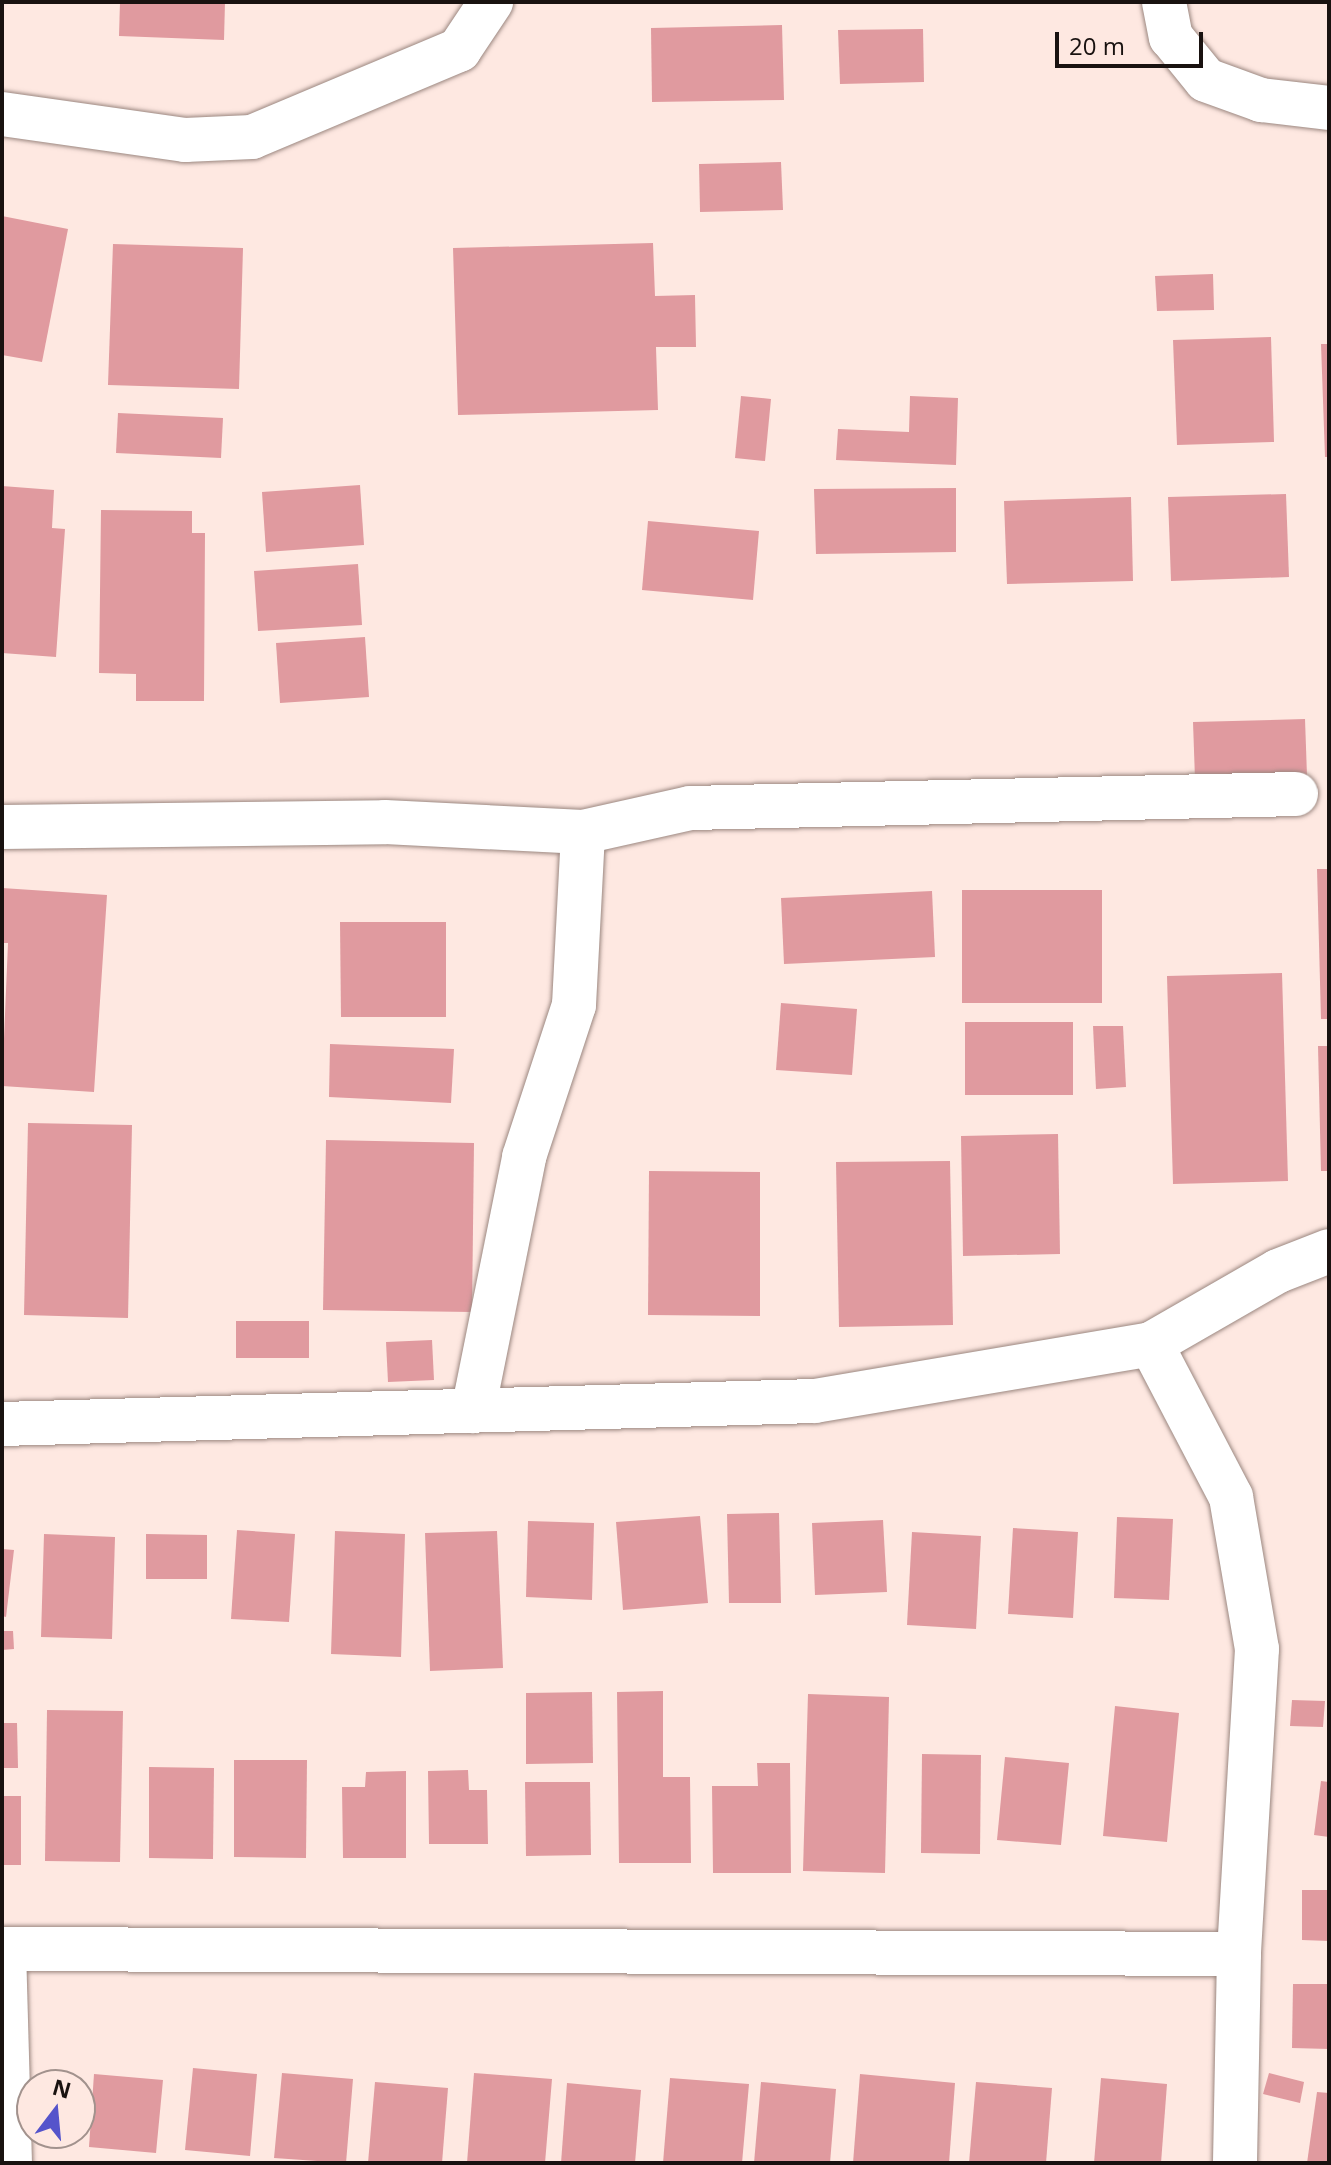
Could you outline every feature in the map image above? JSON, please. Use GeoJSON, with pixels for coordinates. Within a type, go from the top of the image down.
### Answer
{"type":"FeatureCollection","features":[{"type":"Feature","properties":{"kind":"street"},"geometry":{"type":"LineString","coordinates":[[2,114],[185,140],[252,137],[459,50],[491,2]]}},
{"type":"Feature","properties":{"kind":"street"},"geometry":{"type":"LineString","coordinates":[[1164,2],[1171,37],[1206,80],[1261,100],[1329,108]]}},
{"type":"Feature","properties":{"kind":"street"},"geometry":{"type":"LineString","coordinates":[[2,827],[385,822],[583,832],[690,808],[1296,794]]}},
{"type":"Feature","properties":{"kind":"street"},"geometry":{"type":"LineString","coordinates":[[473,1411],[524,1157],[574,1005],[583,832]]}},
{"type":"Feature","properties":{"kind":"street"},"geometry":{"type":"LineString","coordinates":[[2,1424],[815,1401],[1151,1344],[1278,1271],[1329,1251]]}},
{"type":"Feature","properties":{"kind":"street"},"geometry":{"type":"LineString","coordinates":[[1151,1344],[1231,1497],[1257,1649],[1239,1954],[1235,2163]]}},
{"type":"Feature","properties":{"kind":"street"},"geometry":{"type":"LineString","coordinates":[[10,2163],[3,1949],[1239,1954]]}},
{"type":"Feature","properties":{"kind":"building"},"geometry":{"type":"Polygon","coordinates":[[[120,2],[225,2],[224,40],[119,36],[120,2]]]}},
{"type":"Feature","properties":{"kind":"building"},"geometry":{"type":"Polygon","coordinates":[[[782,25],[784,100],[652,102],[651,28],[782,25]]]}},
{"type":"Feature","properties":{"kind":"building"},"geometry":{"type":"Polygon","coordinates":[[[923,29],[924,82],[840,84],[838,30],[923,29]]]}},
{"type":"Feature","properties":{"kind":"building"},"geometry":{"type":"Polygon","coordinates":[[[781,162],[783,210],[700,212],[699,164],[781,162]]]}},
{"type":"Feature","properties":{"kind":"building"},"geometry":{"type":"Polygon","coordinates":[[[2,216],[68,229],[42,362],[2,355],[2,216]]]}},
{"type":"Feature","properties":{"kind":"building"},"geometry":{"type":"Polygon","coordinates":[[[653,243],[655,296],[695,295],[696,347],[656,347],[658,410],[458,415],[453,248],[653,243]]]}},
{"type":"Feature","properties":{"kind":"building"},"geometry":{"type":"Polygon","coordinates":[[[113,244],[243,248],[239,389],[108,385],[113,244]]]}},
{"type":"Feature","properties":{"kind":"building"},"geometry":{"type":"Polygon","coordinates":[[[1213,274],[1214,310],[1157,311],[1155,276],[1213,274]]]}},
{"type":"Feature","properties":{"kind":"building"},"geometry":{"type":"Polygon","coordinates":[[[1271,337],[1274,442],[1177,445],[1173,340],[1271,337]]]}},
{"type":"Feature","properties":{"kind":"building"},"geometry":{"type":"Polygon","coordinates":[[[1321,344],[1329,344],[1329,457],[1325,457],[1321,344]]]}},
{"type":"Feature","properties":{"kind":"building"},"geometry":{"type":"Polygon","coordinates":[[[741,396],[771,399],[765,461],[735,458],[741,396]]]}},
{"type":"Feature","properties":{"kind":"building"},"geometry":{"type":"Polygon","coordinates":[[[910,396],[958,398],[956,465],[836,460],[838,429],[909,432],[910,396]]]}},
{"type":"Feature","properties":{"kind":"building"},"geometry":{"type":"Polygon","coordinates":[[[118,413],[223,418],[221,458],[116,453],[118,413]]]}},
{"type":"Feature","properties":{"kind":"building"},"geometry":{"type":"Polygon","coordinates":[[[360,485],[364,545],[266,552],[262,492],[360,485]]]}},
{"type":"Feature","properties":{"kind":"building"},"geometry":{"type":"Polygon","coordinates":[[[2,486],[54,490],[52,528],[65,529],[56,657],[2,653],[2,486]]]}},
{"type":"Feature","properties":{"kind":"building"},"geometry":{"type":"Polygon","coordinates":[[[956,488],[956,552],[816,554],[814,489],[956,488]]]}},
{"type":"Feature","properties":{"kind":"building"},"geometry":{"type":"Polygon","coordinates":[[[1286,494],[1289,577],[1171,581],[1168,497],[1286,494]]]}},
{"type":"Feature","properties":{"kind":"building"},"geometry":{"type":"Polygon","coordinates":[[[1131,497],[1133,581],[1007,584],[1004,501],[1131,497]]]}},
{"type":"Feature","properties":{"kind":"building"},"geometry":{"type":"Polygon","coordinates":[[[101,510],[192,511],[192,533],[205,533],[204,701],[136,701],[136,674],[99,673],[101,510]]]}},
{"type":"Feature","properties":{"kind":"building"},"geometry":{"type":"Polygon","coordinates":[[[648,521],[759,531],[753,600],[642,590],[648,521]]]}},
{"type":"Feature","properties":{"kind":"building"},"geometry":{"type":"Polygon","coordinates":[[[358,564],[362,625],[258,631],[254,571],[358,564]]]}},
{"type":"Feature","properties":{"kind":"building"},"geometry":{"type":"Polygon","coordinates":[[[365,637],[369,697],[280,703],[276,643],[365,637]]]}},
{"type":"Feature","properties":{"kind":"building"},"geometry":{"type":"Polygon","coordinates":[[[1305,719],[1307,776],[1195,779],[1193,722],[1305,719]]]}},
{"type":"Feature","properties":{"kind":"building"},"geometry":{"type":"Polygon","coordinates":[[[1317,869],[1329,869],[1329,1019],[1321,1019],[1317,869]]]}},
{"type":"Feature","properties":{"kind":"building"},"geometry":{"type":"Polygon","coordinates":[[[2,888],[107,895],[94,1092],[2,1086],[8,943],[2,943],[2,888]]]}},
{"type":"Feature","properties":{"kind":"building"},"geometry":{"type":"Polygon","coordinates":[[[962,890],[1102,890],[1102,1003],[962,1003],[962,890]]]}},
{"type":"Feature","properties":{"kind":"building"},"geometry":{"type":"Polygon","coordinates":[[[932,891],[935,957],[784,964],[781,898],[932,891]]]}},
{"type":"Feature","properties":{"kind":"building"},"geometry":{"type":"Polygon","coordinates":[[[340,922],[446,922],[446,1017],[341,1017],[340,922]]]}},
{"type":"Feature","properties":{"kind":"building"},"geometry":{"type":"Polygon","coordinates":[[[1282,973],[1288,1181],[1173,1184],[1167,976],[1282,973]]]}},
{"type":"Feature","properties":{"kind":"building"},"geometry":{"type":"Polygon","coordinates":[[[781,1003],[857,1009],[852,1075],[776,1070],[781,1003]]]}},
{"type":"Feature","properties":{"kind":"building"},"geometry":{"type":"Polygon","coordinates":[[[965,1022],[1073,1022],[1073,1095],[965,1095],[965,1022]]]}},
{"type":"Feature","properties":{"kind":"building"},"geometry":{"type":"Polygon","coordinates":[[[1093,1026],[1123,1026],[1126,1087],[1096,1089],[1093,1026]]]}},
{"type":"Feature","properties":{"kind":"building"},"geometry":{"type":"Polygon","coordinates":[[[330,1044],[454,1049],[451,1103],[329,1097],[330,1044]]]}},
{"type":"Feature","properties":{"kind":"building"},"geometry":{"type":"Polygon","coordinates":[[[1318,1046],[1329,1046],[1329,1171],[1321,1171],[1318,1046]]]}},
{"type":"Feature","properties":{"kind":"building"},"geometry":{"type":"Polygon","coordinates":[[[28,1123],[132,1125],[128,1318],[24,1315],[28,1123]]]}},
{"type":"Feature","properties":{"kind":"building"},"geometry":{"type":"Polygon","coordinates":[[[1058,1134],[1060,1254],[963,1256],[961,1136],[1058,1134]]]}},
{"type":"Feature","properties":{"kind":"building"},"geometry":{"type":"Polygon","coordinates":[[[326,1140],[474,1143],[472,1312],[323,1310],[326,1140]]]}},
{"type":"Feature","properties":{"kind":"building"},"geometry":{"type":"Polygon","coordinates":[[[950,1161],[953,1325],[839,1327],[836,1162],[950,1161]]]}},
{"type":"Feature","properties":{"kind":"building"},"geometry":{"type":"Polygon","coordinates":[[[649,1171],[760,1172],[760,1316],[648,1315],[649,1171]]]}},
{"type":"Feature","properties":{"kind":"building"},"geometry":{"type":"Polygon","coordinates":[[[236,1321],[309,1321],[309,1358],[236,1358],[236,1321]]]}},
{"type":"Feature","properties":{"kind":"building"},"geometry":{"type":"Polygon","coordinates":[[[432,1340],[434,1380],[388,1382],[386,1342],[432,1340]]]}},
{"type":"Feature","properties":{"kind":"building"},"geometry":{"type":"Polygon","coordinates":[[[779,1513],[781,1603],[729,1603],[727,1514],[779,1513]]]}},
{"type":"Feature","properties":{"kind":"building"},"geometry":{"type":"Polygon","coordinates":[[[700,1516],[708,1603],[623,1610],[616,1522],[700,1516]]]}},
{"type":"Feature","properties":{"kind":"building"},"geometry":{"type":"Polygon","coordinates":[[[1117,1517],[1173,1519],[1169,1600],[1114,1598],[1117,1517]]]}},
{"type":"Feature","properties":{"kind":"building"},"geometry":{"type":"Polygon","coordinates":[[[883,1520],[887,1592],[815,1595],[812,1523],[883,1520]]]}},
{"type":"Feature","properties":{"kind":"building"},"geometry":{"type":"Polygon","coordinates":[[[528,1521],[594,1523],[592,1600],[526,1597],[528,1521]]]}},
{"type":"Feature","properties":{"kind":"building"},"geometry":{"type":"Polygon","coordinates":[[[1013,1528],[1078,1532],[1073,1618],[1008,1614],[1013,1528]]]}},
{"type":"Feature","properties":{"kind":"building"},"geometry":{"type":"Polygon","coordinates":[[[237,1530],[295,1534],[289,1622],[231,1619],[237,1530]]]}},
{"type":"Feature","properties":{"kind":"building"},"geometry":{"type":"Polygon","coordinates":[[[335,1531],[405,1534],[401,1657],[331,1654],[335,1531]]]}},
{"type":"Feature","properties":{"kind":"building"},"geometry":{"type":"Polygon","coordinates":[[[497,1531],[503,1668],[430,1671],[425,1533],[497,1531]]]}},
{"type":"Feature","properties":{"kind":"building"},"geometry":{"type":"Polygon","coordinates":[[[912,1532],[981,1536],[976,1629],[907,1625],[912,1532]]]}},
{"type":"Feature","properties":{"kind":"building"},"geometry":{"type":"Polygon","coordinates":[[[44,1534],[115,1537],[112,1639],[41,1637],[44,1534]]]}},
{"type":"Feature","properties":{"kind":"building"},"geometry":{"type":"Polygon","coordinates":[[[146,1534],[207,1535],[207,1579],[146,1579],[146,1534]]]}},
{"type":"Feature","properties":{"kind":"building"},"geometry":{"type":"Polygon","coordinates":[[[2,1549],[14,1550],[6,1617],[2,1616],[2,1549]]]}},
{"type":"Feature","properties":{"kind":"building"},"geometry":{"type":"Polygon","coordinates":[[[2,1631],[13,1631],[14,1649],[2,1650],[2,1631]]]}},
{"type":"Feature","properties":{"kind":"building"},"geometry":{"type":"Polygon","coordinates":[[[663,1691],[663,1777],[690,1777],[691,1863],[619,1863],[617,1692],[663,1691]]]}},
{"type":"Feature","properties":{"kind":"building"},"geometry":{"type":"Polygon","coordinates":[[[592,1692],[593,1763],[526,1764],[526,1693],[592,1692]]]}},
{"type":"Feature","properties":{"kind":"building"},"geometry":{"type":"Polygon","coordinates":[[[808,1694],[889,1697],[885,1873],[803,1871],[808,1694]]]}},
{"type":"Feature","properties":{"kind":"building"},"geometry":{"type":"Polygon","coordinates":[[[1292,1700],[1325,1701],[1323,1727],[1290,1726],[1292,1700]]]}},
{"type":"Feature","properties":{"kind":"building"},"geometry":{"type":"Polygon","coordinates":[[[1115,1706],[1179,1713],[1167,1842],[1103,1836],[1115,1706]]]}},
{"type":"Feature","properties":{"kind":"building"},"geometry":{"type":"Polygon","coordinates":[[[47,1710],[123,1711],[120,1862],[45,1861],[47,1710]]]}},
{"type":"Feature","properties":{"kind":"building"},"geometry":{"type":"Polygon","coordinates":[[[2,1723],[17,1723],[18,1768],[2,1768],[2,1723]]]}},
{"type":"Feature","properties":{"kind":"building"},"geometry":{"type":"Polygon","coordinates":[[[922,1754],[981,1755],[980,1854],[921,1853],[922,1754]]]}},
{"type":"Feature","properties":{"kind":"building"},"geometry":{"type":"Polygon","coordinates":[[[1005,1757],[1069,1763],[1061,1845],[997,1840],[1005,1757]]]}},
{"type":"Feature","properties":{"kind":"building"},"geometry":{"type":"Polygon","coordinates":[[[234,1760],[307,1760],[306,1858],[234,1857],[234,1760]]]}},
{"type":"Feature","properties":{"kind":"building"},"geometry":{"type":"Polygon","coordinates":[[[757,1763],[790,1763],[791,1873],[713,1873],[712,1786],[758,1786],[757,1763]]]}},
{"type":"Feature","properties":{"kind":"building"},"geometry":{"type":"Polygon","coordinates":[[[149,1767],[214,1768],[213,1859],[149,1858],[149,1767]]]}},
{"type":"Feature","properties":{"kind":"building"},"geometry":{"type":"Polygon","coordinates":[[[468,1770],[469,1790],[487,1790],[488,1844],[429,1844],[428,1771],[468,1770]]]}},
{"type":"Feature","properties":{"kind":"building"},"geometry":{"type":"Polygon","coordinates":[[[406,1771],[406,1858],[343,1858],[342,1787],[365,1787],[366,1772],[406,1771]]]}},
{"type":"Feature","properties":{"kind":"building"},"geometry":{"type":"Polygon","coordinates":[[[1321,1781],[1329,1782],[1329,1837],[1314,1835],[1321,1781]]]}},
{"type":"Feature","properties":{"kind":"building"},"geometry":{"type":"Polygon","coordinates":[[[525,1782],[590,1782],[591,1855],[526,1856],[525,1782]]]}},
{"type":"Feature","properties":{"kind":"building"},"geometry":{"type":"Polygon","coordinates":[[[2,1796],[21,1796],[21,1865],[2,1865],[2,1796]]]}},
{"type":"Feature","properties":{"kind":"building"},"geometry":{"type":"Polygon","coordinates":[[[1302,1890],[1329,1890],[1329,1941],[1302,1940],[1302,1890]]]}},
{"type":"Feature","properties":{"kind":"building"},"geometry":{"type":"Polygon","coordinates":[[[1293,1984],[1329,1984],[1329,2049],[1292,2048],[1293,1984]]]}},
{"type":"Feature","properties":{"kind":"building"},"geometry":{"type":"Polygon","coordinates":[[[193,2068],[257,2074],[250,2156],[185,2150],[193,2068]]]}},
{"type":"Feature","properties":{"kind":"building"},"geometry":{"type":"Polygon","coordinates":[[[282,2073],[353,2079],[346,2163],[274,2158],[282,2073]]]}},
{"type":"Feature","properties":{"kind":"building"},"geometry":{"type":"Polygon","coordinates":[[[474,2073],[552,2079],[545,2163],[467,2163],[474,2073]]]}},
{"type":"Feature","properties":{"kind":"building"},"geometry":{"type":"Polygon","coordinates":[[[1269,2073],[1304,2082],[1300,2103],[1263,2094],[1269,2073]]]}},
{"type":"Feature","properties":{"kind":"building"},"geometry":{"type":"Polygon","coordinates":[[[96,2074],[163,2080],[156,2153],[96,2148],[96,2074]]]}},
{"type":"Feature","properties":{"kind":"building"},"geometry":{"type":"Polygon","coordinates":[[[860,2074],[955,2083],[949,2163],[853,2163],[860,2074]]]}},
{"type":"Feature","properties":{"kind":"building"},"geometry":{"type":"Polygon","coordinates":[[[670,2078],[749,2084],[742,2163],[663,2163],[670,2078]]]}},
{"type":"Feature","properties":{"kind":"building"},"geometry":{"type":"Polygon","coordinates":[[[1101,2078],[1167,2084],[1161,2163],[1094,2163],[1101,2078]]]}},
{"type":"Feature","properties":{"kind":"building"},"geometry":{"type":"Polygon","coordinates":[[[375,2082],[448,2088],[442,2163],[368,2163],[375,2082]]]}},
{"type":"Feature","properties":{"kind":"building"},"geometry":{"type":"Polygon","coordinates":[[[761,2082],[836,2089],[830,2163],[754,2163],[761,2082]]]}},
{"type":"Feature","properties":{"kind":"building"},"geometry":{"type":"Polygon","coordinates":[[[976,2082],[1052,2088],[1046,2163],[969,2163],[976,2082]]]}},
{"type":"Feature","properties":{"kind":"building"},"geometry":{"type":"Polygon","coordinates":[[[567,2083],[641,2090],[635,2163],[561,2163],[567,2083]]]}},
{"type":"Feature","properties":{"kind":"building"},"geometry":{"type":"Polygon","coordinates":[[[1317,2092],[1329,2093],[1329,2163],[1307,2163],[1317,2092]]]}}]}
